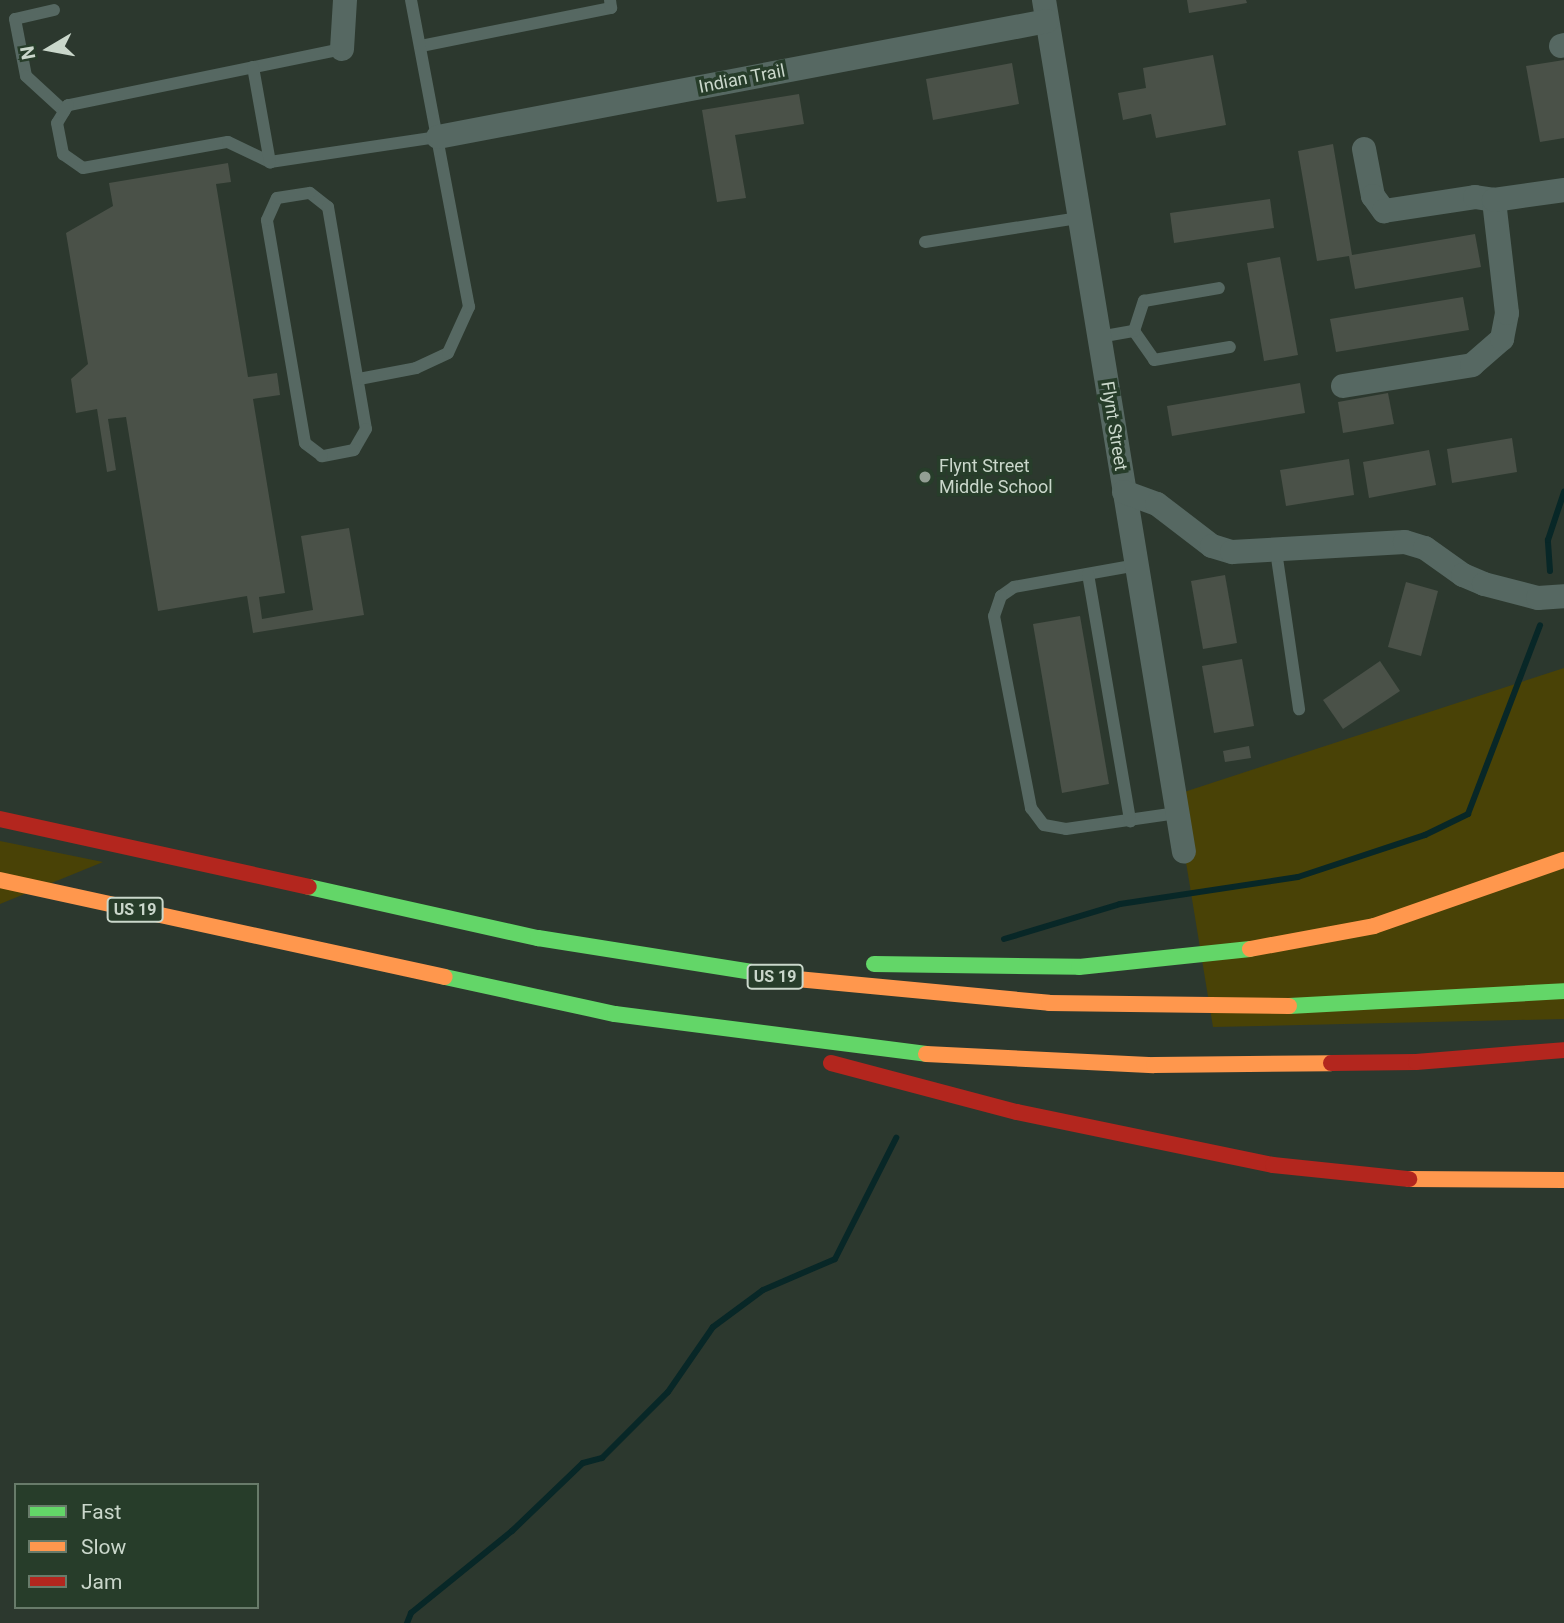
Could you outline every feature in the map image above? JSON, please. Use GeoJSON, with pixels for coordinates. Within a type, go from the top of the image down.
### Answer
{"type":"FeatureCollection","features":[{"type":"Feature","properties":{"kind":"highway","name":"US 19"},"geometry":{"type":"LineString","coordinates":[[0,819],[538,938],[646,958],[847,986],[1049,1003],[1277,1007],[1564,991]]}},
{"type":"Feature","properties":{"kind":"highway"},"geometry":{"type":"LineString","coordinates":[[861,964],[1079,967],[1226,953],[1374,926],[1564,860]]}},
{"type":"Feature","properties":{"kind":"highway","name":"US 19"},"geometry":{"type":"LineString","coordinates":[[0,880],[602,1012],[735,1034],[903,1053],[1154,1066],[1416,1062],[1564,1050]]}},
{"type":"Feature","properties":{"kind":"highway"},"geometry":{"type":"LineString","coordinates":[[646,958],[795,960]]}},
{"type":"Feature","properties":{"kind":"highway"},"geometry":{"type":"LineString","coordinates":[[735,1034],[920,1089],[1212,1155],[1388,1179],[1564,1180]]}},
{"type":"Feature","properties":{"kind":"street"},"geometry":{"type":"LineString","coordinates":[[342,49],[345,0]]}},
{"type":"Feature","properties":{"kind":"street","name":"Indian Trail"},"geometry":{"type":"LineString","coordinates":[[438,137],[1045,11]]}},
{"type":"Feature","properties":{"kind":"street","name":"Flynt Street"},"geometry":{"type":"LineString","coordinates":[[1045,11],[1184,852]]}},
{"type":"Feature","properties":{"kind":"street"},"geometry":{"type":"LineString","coordinates":[[1364,149],[1373,196],[1384,211],[1475,197],[1494,200],[1564,190]]}},
{"type":"Feature","properties":{"kind":"street"},"geometry":{"type":"LineString","coordinates":[[1343,386],[1472,365],[1502,339],[1507,313],[1494,200]]}},
{"type":"Feature","properties":{"kind":"street"},"geometry":{"type":"LineString","coordinates":[[1124,492],[1157,504],[1212,546],[1242,554],[1352,542],[1416,544],[1484,584],[1538,598],[1564,596]]}},
{"type":"Feature","properties":{"kind":"lane"},"geometry":{"type":"LineString","coordinates":[[359,379],[416,368],[448,353],[469,307],[411,0]]}},
{"type":"Feature","properties":{"kind":"lane"},"geometry":{"type":"LineString","coordinates":[[421,46],[611,8],[610,0]]}},
{"type":"Feature","properties":{"kind":"lane"},"geometry":{"type":"LineString","coordinates":[[54,10],[15,19],[26,76],[64,111]]}},
{"type":"Feature","properties":{"kind":"lane"},"geometry":{"type":"LineString","coordinates":[[342,49],[68,105],[57,123],[63,154],[83,168],[228,142],[270,162],[438,137]]}},
{"type":"Feature","properties":{"kind":"lane"},"geometry":{"type":"LineString","coordinates":[[253,67],[270,162]]}},
{"type":"Feature","properties":{"kind":"lane"},"geometry":{"type":"LineString","coordinates":[[310,193],[328,207],[359,379],[366,429],[354,450],[322,456],[305,443],[267,220],[277,198],[310,193]]}},
{"type":"Feature","properties":{"kind":"lane"},"geometry":{"type":"LineString","coordinates":[[925,242],[1079,218]]}},
{"type":"Feature","properties":{"kind":"lane"},"geometry":{"type":"LineString","coordinates":[[1134,331],[1144,301],[1219,288]]}},
{"type":"Feature","properties":{"kind":"lane"},"geometry":{"type":"LineString","coordinates":[[1099,337],[1134,331]]}},
{"type":"Feature","properties":{"kind":"lane"},"geometry":{"type":"LineString","coordinates":[[1134,331],[1154,360],[1230,347]]}},
{"type":"Feature","properties":{"kind":"lane"},"geometry":{"type":"LineString","coordinates":[[1276,551],[1299,709]]}},
{"type":"Feature","properties":{"kind":"lane"},"geometry":{"type":"LineString","coordinates":[[1136,565],[1014,587],[1001,596],[994,615],[1031,808],[1044,825],[1066,829],[1177,813]]}},
{"type":"Feature","properties":{"kind":"lane"},"geometry":{"type":"LineString","coordinates":[[1088,573],[1130,821]]}},
{"type":"Feature","properties":{"kind":"shaded area"},"geometry":{"type":"Polygon","coordinates":[[[1564,668],[1564,1019],[1213,1027],[1175,795],[1564,668]]]}},
{"type":"Feature","properties":{"kind":"shaded area"},"geometry":{"type":"Polygon","coordinates":[[[0,841],[103,862],[0,904],[0,841]]]}},
{"type":"Feature","properties":{"kind":"building"},"geometry":{"type":"Polygon","coordinates":[[[1187,0],[1246,0],[1247,3],[1189,13],[1187,0]]]}},
{"type":"Feature","properties":{"kind":"building"},"geometry":{"type":"Polygon","coordinates":[[[1213,55],[1226,125],[1156,138],[1151,114],[1123,120],[1118,93],[1146,88],[1143,68],[1213,55]]]}},
{"type":"Feature","properties":{"kind":"building"},"geometry":{"type":"Polygon","coordinates":[[[1564,60],[1564,138],[1540,142],[1526,66],[1564,60]]]}},
{"type":"Feature","properties":{"kind":"building"},"geometry":{"type":"Polygon","coordinates":[[[1012,63],[1019,104],[933,120],[926,79],[1012,63]]]}},
{"type":"Feature","properties":{"kind":"building"},"geometry":{"type":"Polygon","coordinates":[[[799,94],[804,124],[735,135],[746,198],[717,202],[702,110],[799,94]]]}},
{"type":"Feature","properties":{"kind":"building"},"geometry":{"type":"Polygon","coordinates":[[[1333,144],[1352,255],[1475,234],[1481,267],[1355,289],[1349,256],[1317,261],[1298,151],[1333,144]]]}},
{"type":"Feature","properties":{"kind":"building"},"geometry":{"type":"Polygon","coordinates":[[[228,163],[231,182],[216,184],[248,377],[277,373],[280,395],[253,399],[285,593],[259,597],[262,619],[313,610],[301,536],[349,528],[364,615],[253,633],[247,596],[158,611],[126,417],[108,419],[116,470],[107,472],[97,409],[76,413],[71,379],[88,364],[66,233],[113,206],[109,183],[228,163]]]}},
{"type":"Feature","properties":{"kind":"building"},"geometry":{"type":"Polygon","coordinates":[[[1270,199],[1274,228],[1174,243],[1170,213],[1270,199]]]}},
{"type":"Feature","properties":{"kind":"building"},"geometry":{"type":"Polygon","coordinates":[[[1280,257],[1298,355],[1264,361],[1247,263],[1280,257]]]}},
{"type":"Feature","properties":{"kind":"building"},"geometry":{"type":"Polygon","coordinates":[[[1463,297],[1469,330],[1336,352],[1330,319],[1463,297]]]}},
{"type":"Feature","properties":{"kind":"building"},"geometry":{"type":"Polygon","coordinates":[[[1300,383],[1305,413],[1172,436],[1167,406],[1300,383]]]}},
{"type":"Feature","properties":{"kind":"building"},"geometry":{"type":"Polygon","coordinates":[[[1388,393],[1394,424],[1343,433],[1338,402],[1388,393]]]}},
{"type":"Feature","properties":{"kind":"building"},"geometry":{"type":"Polygon","coordinates":[[[1512,438],[1517,472],[1452,483],[1447,449],[1512,438]]]}},
{"type":"Feature","properties":{"kind":"building"},"geometry":{"type":"Polygon","coordinates":[[[1429,450],[1436,485],[1369,498],[1363,462],[1429,450]]]}},
{"type":"Feature","properties":{"kind":"building"},"geometry":{"type":"Polygon","coordinates":[[[1349,459],[1354,495],[1286,506],[1280,470],[1349,459]]]}},
{"type":"Feature","properties":{"kind":"building"},"geometry":{"type":"Polygon","coordinates":[[[1225,575],[1237,643],[1203,649],[1191,581],[1225,575]]]}},
{"type":"Feature","properties":{"kind":"building"},"geometry":{"type":"Polygon","coordinates":[[[1406,582],[1438,591],[1421,656],[1388,647],[1406,582]]]}},
{"type":"Feature","properties":{"kind":"building"},"geometry":{"type":"Polygon","coordinates":[[[1080,616],[1109,784],[1062,793],[1033,624],[1080,616]]]}},
{"type":"Feature","properties":{"kind":"building"},"geometry":{"type":"Polygon","coordinates":[[[1242,659],[1254,726],[1214,733],[1202,666],[1242,659]]]}},
{"type":"Feature","properties":{"kind":"building"},"geometry":{"type":"Polygon","coordinates":[[[1380,661],[1400,691],[1343,729],[1323,700],[1380,661]]]}},
{"type":"Feature","properties":{"kind":"building"},"geometry":{"type":"Polygon","coordinates":[[[1249,746],[1251,758],[1225,762],[1223,751],[1249,746]]]}},
{"type":"Feature","properties":{"kind":"waterway"},"geometry":{"type":"LineString","coordinates":[[1550,571],[1548,540],[1564,492]]}},
{"type":"Feature","properties":{"kind":"waterway"},"geometry":{"type":"LineString","coordinates":[[1004,939],[1120,904],[1298,877],[1425,835],[1468,814],[1540,625]]}},
{"type":"Feature","properties":{"kind":"waterway"},"geometry":{"type":"LineString","coordinates":[[407,1623],[411,1613],[512,1531],[583,1463],[602,1458],[668,1392],[713,1327],[763,1290],[835,1259],[896,1138]]}},
{"type":"Feature","properties":{"kind":"traffic: fast"},"geometry":{"type":"LineString","coordinates":[[309,887],[538,938],[797,979]]}},
{"type":"Feature","properties":{"kind":"traffic: fast"},"geometry":{"type":"LineString","coordinates":[[874,964],[1079,967],[1250,949]]}},
{"type":"Feature","properties":{"kind":"traffic: fast"},"geometry":{"type":"LineString","coordinates":[[445,977],[615,1014],[926,1054]]}},
{"type":"Feature","properties":{"kind":"traffic: fast"},"geometry":{"type":"LineString","coordinates":[[1289,1006],[1564,991]]}},
{"type":"Feature","properties":{"kind":"traffic: slow"},"geometry":{"type":"LineString","coordinates":[[1250,949],[1374,926],[1564,860]]}},
{"type":"Feature","properties":{"kind":"traffic: slow"},"geometry":{"type":"LineString","coordinates":[[0,880],[445,977]]}},
{"type":"Feature","properties":{"kind":"traffic: slow"},"geometry":{"type":"LineString","coordinates":[[797,979],[1049,1003],[1289,1006]]}},
{"type":"Feature","properties":{"kind":"traffic: slow"},"geometry":{"type":"LineString","coordinates":[[926,1054],[1154,1065],[1331,1063]]}},
{"type":"Feature","properties":{"kind":"traffic: slow"},"geometry":{"type":"LineString","coordinates":[[1409,1179],[1564,1180]]}},
{"type":"Feature","properties":{"kind":"traffic: jam"},"geometry":{"type":"LineString","coordinates":[[0,819],[309,887]]}},
{"type":"Feature","properties":{"kind":"traffic: jam"},"geometry":{"type":"LineString","coordinates":[[1331,1063],[1416,1062],[1564,1050]]}},
{"type":"Feature","properties":{"kind":"traffic: jam"},"geometry":{"type":"LineString","coordinates":[[831,1063],[1017,1112],[1273,1165],[1409,1179]]}},
{"type":"Feature","properties":{"kind":"place","name":"Flynt Street Middle School"},"geometry":{"type":"Point","coordinates":[925,477]}}]}
